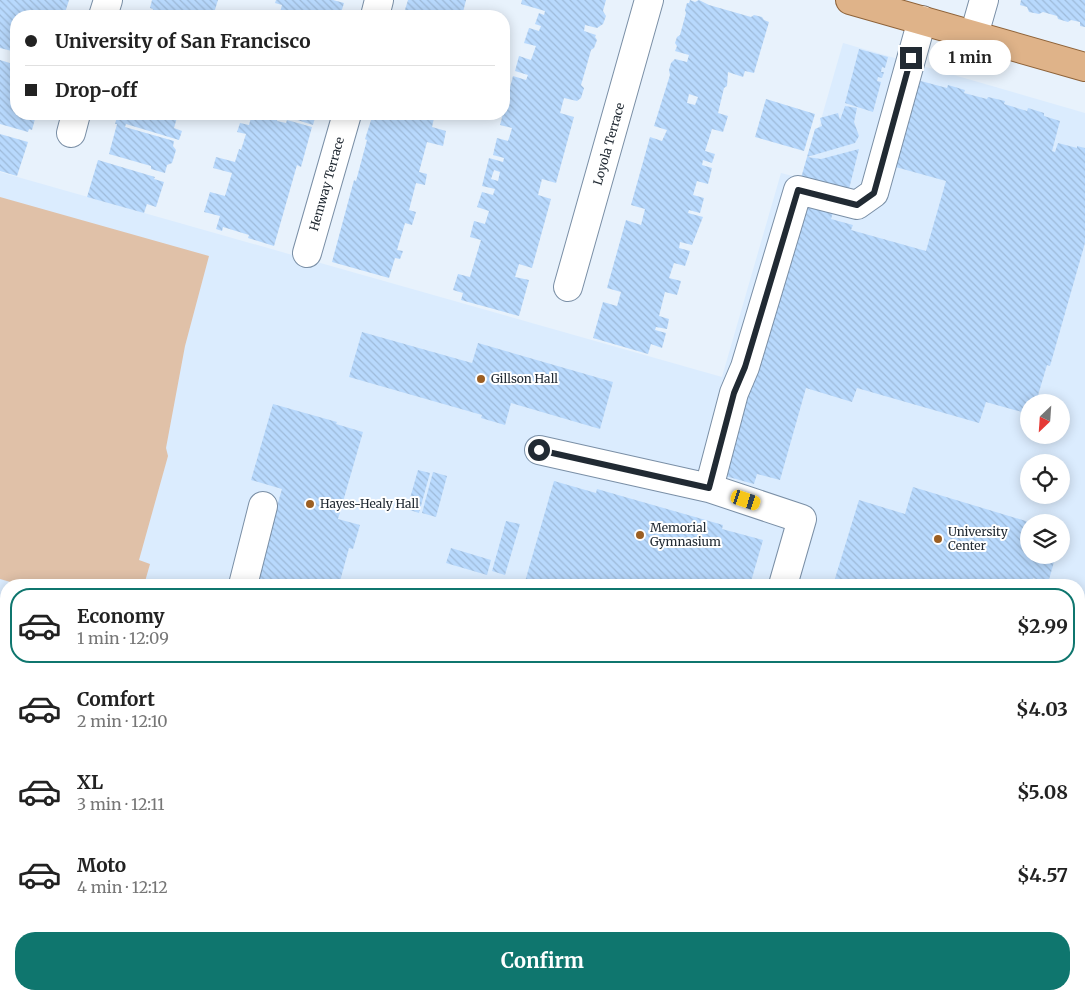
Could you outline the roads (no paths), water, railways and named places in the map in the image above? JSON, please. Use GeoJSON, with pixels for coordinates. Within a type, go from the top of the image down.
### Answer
{"type":"FeatureCollection","features":[{"type":"Feature","properties":{"kind":"main road"},"geometry":{"type":"LineString","coordinates":[[850,0],[1085,67]]}},
{"type":"Feature","properties":{"kind":"street","name":"Loyola Terrace"},"geometry":{"type":"LineString","coordinates":[[568,287],[649,0]]}},
{"type":"Feature","properties":{"kind":"street"},"geometry":{"type":"LineString","coordinates":[[974,35],[984,0]]}},
{"type":"Feature","properties":{"kind":"street"},"geometry":{"type":"LineString","coordinates":[[709,488],[734,393],[745,367],[798,190],[857,205],[874,193],[922,20]]}},
{"type":"Feature","properties":{"kind":"street","name":"Hemway Terrace"},"geometry":{"type":"LineString","coordinates":[[307,254],[345,120]]}},
{"type":"Feature","properties":{"kind":"street"},"geometry":{"type":"LineString","coordinates":[[539,450],[709,488],[802,519],[785,579]]}},
{"type":"Feature","properties":{"kind":"street"},"geometry":{"type":"LineString","coordinates":[[245,579],[263,506]]}},
{"type":"Feature","properties":{"kind":"place","name":"Gillson Hall"},"geometry":{"type":"Point","coordinates":[481,379]}},
{"type":"Feature","properties":{"kind":"place","name":"Hayes-Healy Hall"},"geometry":{"type":"Point","coordinates":[310,504]}},
{"type":"Feature","properties":{"kind":"place","name":"Memorial Gymnasium"},"geometry":{"type":"Point","coordinates":[640,535]}},
{"type":"Feature","properties":{"kind":"place","name":"University Center"},"geometry":{"type":"Point","coordinates":[938,539]}}]}
